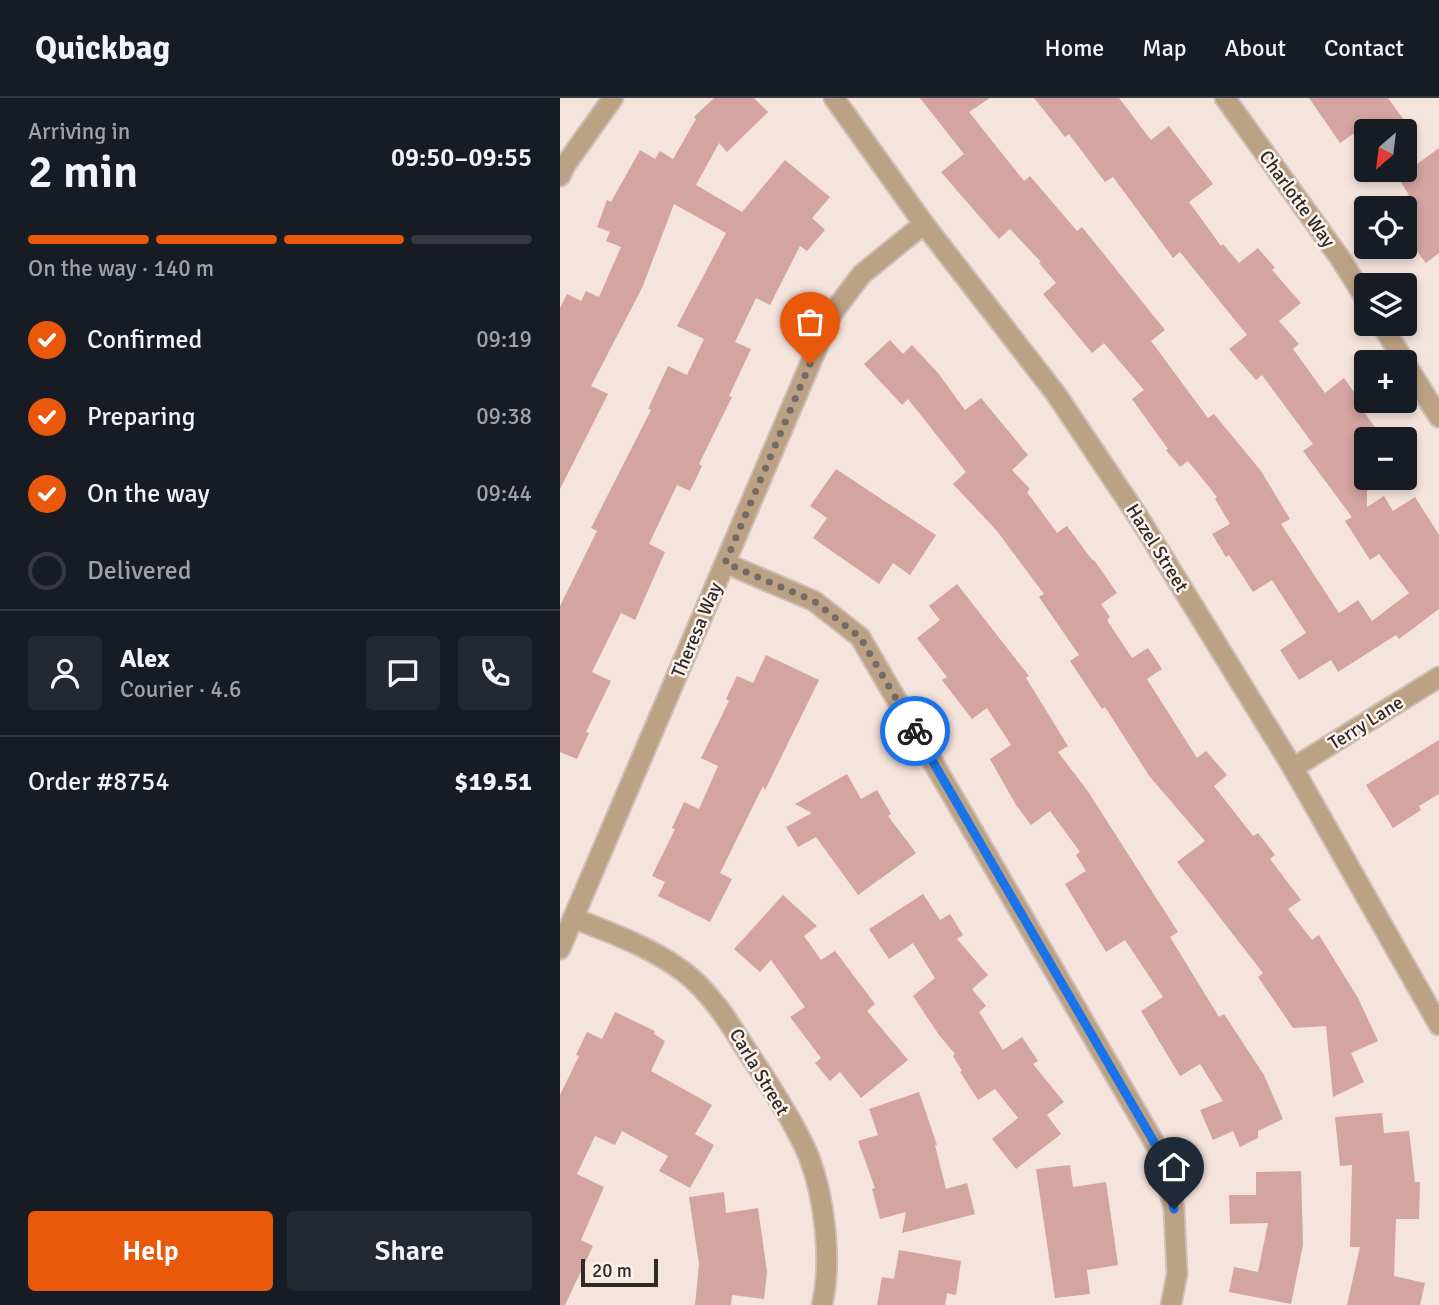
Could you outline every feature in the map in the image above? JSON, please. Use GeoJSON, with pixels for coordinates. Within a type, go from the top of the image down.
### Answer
{"type":"FeatureCollection","features":[{"type":"Feature","properties":{"kind":"street"},"geometry":{"type":"LineString","coordinates":[[560,176],[613,98]]}},
{"type":"Feature","properties":{"kind":"street","name":"Hazel Street"},"geometry":{"type":"LineString","coordinates":[[834,98],[924,224],[1056,394],[1139,518],[1293,768],[1439,1025]]}},
{"type":"Feature","properties":{"kind":"street","name":"Charlotte Way"},"geometry":{"type":"LineString","coordinates":[[1225,98],[1354,280]]}},
{"type":"Feature","properties":{"kind":"street","name":"Theresa Way"},"geometry":{"type":"LineString","coordinates":[[560,949],[831,314],[862,274],[924,224]]}},
{"type":"Feature","properties":{"kind":"street"},"geometry":{"type":"LineString","coordinates":[[1417,381],[1439,416]]}},
{"type":"Feature","properties":{"kind":"street"},"geometry":{"type":"LineString","coordinates":[[725,563],[814,601],[860,637],[1161,1154],[1174,1209],[1177,1274],[1171,1305]]}},
{"type":"Feature","properties":{"kind":"street","name":"Terry Lane"},"geometry":{"type":"LineString","coordinates":[[1293,768],[1439,677]]}},
{"type":"Feature","properties":{"kind":"street","name":"Carla Street"},"geometry":{"type":"LineString","coordinates":[[573,918],[638,944],[683,972],[717,1003],[773,1090],[809,1157],[823,1211],[827,1283],[822,1305]]}},
{"type":"Feature","properties":{"kind":"building"},"geometry":{"type":"Polygon","coordinates":[[[714,98],[754,98],[768,112],[727,152],[719,143],[696,185],[742,212],[785,160],[830,197],[812,218],[825,230],[807,251],[800,246],[770,305],[756,298],[735,342],[751,349],[729,396],[732,397],[699,464],[702,466],[690,491],[677,485],[649,544],[665,552],[635,620],[621,613],[592,672],[611,681],[586,732],[589,733],[577,759],[560,752],[560,606],[597,531],[591,528],[651,410],[648,409],[668,366],[687,375],[704,339],[677,326],[726,233],[674,204],[642,288],[591,386],[608,394],[560,489],[560,308],[567,294],[581,301],[586,291],[599,297],[621,247],[606,241],[610,232],[597,227],[607,200],[611,202],[640,150],[655,159],[660,151],[673,159],[696,119],[694,117],[714,98]]]}},
{"type":"Feature","properties":{"kind":"building"},"geometry":{"type":"Polygon","coordinates":[[[920,98],[990,98],[969,112],[1024,181],[1030,176],[1077,231],[1082,227],[1165,330],[1151,341],[1208,418],[1214,414],[1261,471],[1290,519],[1281,524],[1339,613],[1358,600],[1372,621],[1409,593],[1379,554],[1370,560],[1345,521],[1352,517],[1303,451],[1313,444],[1262,375],[1256,380],[1229,349],[1247,335],[1180,252],[1173,258],[1113,177],[1105,182],[1069,134],[1065,137],[1034,98],[1119,98],[1151,140],[1169,126],[1213,184],[1189,202],[1221,246],[1223,244],[1239,263],[1258,248],[1275,268],[1272,270],[1301,303],[1279,321],[1299,344],[1293,349],[1325,393],[1344,378],[1354,392],[1354,413],[1365,413],[1375,427],[1354,427],[1354,490],[1367,490],[1367,507],[1384,496],[1393,511],[1415,497],[1439,535],[1439,609],[1399,639],[1396,635],[1338,672],[1331,660],[1299,680],[1280,650],[1306,633],[1272,580],[1253,592],[1229,555],[1226,557],[1212,534],[1230,524],[1215,499],[1217,497],[1188,461],[1180,467],[1166,450],[1168,449],[1132,399],[1144,390],[1104,343],[1092,353],[1043,294],[1056,283],[1039,263],[1041,262],[1010,229],[999,239],[941,172],[964,154],[920,98]]]}},
{"type":"Feature","properties":{"kind":"building"},"geometry":{"type":"Polygon","coordinates":[[[1309,98],[1388,98],[1403,119],[1354,119],[1354,133],[1340,143],[1309,98]]]}},
{"type":"Feature","properties":{"kind":"building"},"geometry":{"type":"Polygon","coordinates":[[[1439,148],[1439,253],[1426,263],[1417,251],[1417,196],[1407,196],[1409,195],[1401,182],[1418,182],[1418,163],[1439,148]]]}},
{"type":"Feature","properties":{"kind":"building"},"geometry":{"type":"Polygon","coordinates":[[[890,340],[903,354],[912,345],[938,373],[965,410],[981,398],[1028,455],[1012,470],[1030,489],[1027,492],[1057,533],[1067,526],[1117,593],[1101,604],[1110,617],[1107,620],[1132,658],[1148,648],[1162,669],[1147,679],[1197,758],[1206,751],[1227,775],[1214,786],[1253,836],[1258,833],[1275,855],[1270,859],[1301,900],[1288,909],[1312,940],[1319,935],[1358,998],[1378,1041],[1351,1053],[1364,1082],[1333,1097],[1326,1026],[1293,1028],[1258,977],[1263,973],[1177,862],[1205,841],[1150,777],[1105,707],[1102,709],[1070,661],[1079,655],[1039,597],[1044,594],[997,531],[953,484],[966,472],[908,399],[902,405],[864,364],[890,340]]]}},
{"type":"Feature","properties":{"kind":"building"},"geometry":{"type":"Polygon","coordinates":[[[836,469],[936,535],[910,575],[893,563],[879,584],[813,538],[827,518],[810,506],[836,469]]]}},
{"type":"Feature","properties":{"kind":"building"},"geometry":{"type":"Polygon","coordinates":[[[957,584],[1029,676],[1026,678],[1068,746],[1058,752],[1087,790],[1178,932],[1170,937],[1219,1017],[1224,1014],[1264,1075],[1283,1119],[1258,1131],[1258,1138],[1240,1147],[1233,1131],[1213,1140],[1200,1110],[1223,1101],[1200,1064],[1180,1076],[1141,1011],[1163,997],[1125,940],[1106,952],[1065,884],[1086,871],[1076,855],[1080,852],[1050,811],[1031,825],[1016,805],[990,759],[1011,745],[987,708],[972,719],[942,680],[947,677],[917,638],[940,620],[929,606],[957,584]]]}},
{"type":"Feature","properties":{"kind":"building"},"geometry":{"type":"Polygon","coordinates":[[[766,655],[819,680],[765,790],[763,786],[720,873],[732,879],[710,922],[658,896],[665,882],[652,876],[675,829],[672,828],[684,802],[699,809],[718,766],[701,758],[729,701],[726,699],[737,676],[753,683],[766,655]]]}},
{"type":"Feature","properties":{"kind":"building"},"geometry":{"type":"Polygon","coordinates":[[[1439,740],[1439,794],[1419,806],[1421,810],[1393,828],[1366,785],[1439,740]]]}},
{"type":"Feature","properties":{"kind":"building"},"geometry":{"type":"Polygon","coordinates":[[[847,774],[861,799],[877,790],[891,814],[888,816],[916,853],[858,895],[816,837],[798,847],[786,827],[812,813],[795,804],[847,774]]]}},
{"type":"Feature","properties":{"kind":"building"},"geometry":{"type":"Polygon","coordinates":[[[923,894],[940,920],[950,914],[963,935],[957,939],[988,975],[972,989],[986,1006],[979,1012],[1003,1050],[1022,1037],[1038,1061],[1033,1064],[1064,1102],[1047,1115],[1061,1134],[1016,1169],[992,1139],[1018,1118],[995,1089],[978,1100],[960,1072],[962,1071],[953,1056],[955,1054],[913,996],[935,978],[913,943],[889,959],[869,929],[923,894]]]}},
{"type":"Feature","properties":{"kind":"building"},"geometry":{"type":"Polygon","coordinates":[[[783,895],[817,926],[804,936],[821,960],[835,951],[875,1004],[867,1011],[908,1060],[861,1098],[840,1072],[830,1081],[815,1063],[821,1058],[790,1017],[805,1007],[771,960],[760,972],[734,949],[783,895]]]}},
{"type":"Feature","properties":{"kind":"building"},"geometry":{"type":"Polygon","coordinates":[[[615,1012],[655,1031],[654,1034],[665,1041],[651,1071],[712,1105],[695,1134],[714,1145],[690,1188],[659,1171],[668,1156],[622,1131],[615,1145],[595,1136],[577,1174],[604,1187],[581,1240],[593,1246],[565,1305],[560,1305],[560,1095],[579,1056],[576,1055],[587,1032],[602,1039],[615,1012]]]}},
{"type":"Feature","properties":{"kind":"building"},"geometry":{"type":"Polygon","coordinates":[[[919,1092],[937,1145],[946,1189],[967,1183],[975,1214],[902,1233],[906,1212],[880,1219],[872,1189],[875,1188],[858,1141],[878,1135],[869,1109],[919,1092]]]}},
{"type":"Feature","properties":{"kind":"building"},"geometry":{"type":"Polygon","coordinates":[[[1382,1113],[1384,1133],[1409,1131],[1415,1182],[1420,1182],[1419,1219],[1396,1219],[1394,1276],[1425,1283],[1420,1305],[1347,1305],[1360,1247],[1350,1247],[1352,1165],[1340,1166],[1335,1117],[1382,1113]]]}},
{"type":"Feature","properties":{"kind":"building"},"geometry":{"type":"Polygon","coordinates":[[[1070,1165],[1073,1187],[1106,1182],[1118,1265],[1087,1270],[1090,1294],[1055,1298],[1036,1169],[1070,1165]]]}},
{"type":"Feature","properties":{"kind":"building"},"geometry":{"type":"Polygon","coordinates":[[[1301,1171],[1303,1245],[1291,1304],[1229,1292],[1234,1267],[1258,1272],[1268,1223],[1230,1224],[1229,1195],[1256,1195],[1256,1172],[1301,1171]]]}},
{"type":"Feature","properties":{"kind":"building"},"geometry":{"type":"Polygon","coordinates":[[[724,1192],[726,1213],[758,1208],[767,1272],[764,1299],[732,1295],[731,1305],[695,1305],[699,1264],[689,1197],[724,1192]]]}},
{"type":"Feature","properties":{"kind":"building"},"geometry":{"type":"Polygon","coordinates":[[[899,1250],[961,1261],[956,1295],[947,1293],[945,1305],[877,1305],[882,1277],[894,1279],[899,1250]]]}},
{"type":"Feature","properties":{"kind":"way so far"},"geometry":{"type":"LineString","coordinates":[[810,364],[725,563],[814,601],[860,637],[915,731]]}},
{"type":"Feature","properties":{"kind":"route"},"geometry":{"type":"LineString","coordinates":[[915,731],[1161,1154],[1174,1209]]}}]}
